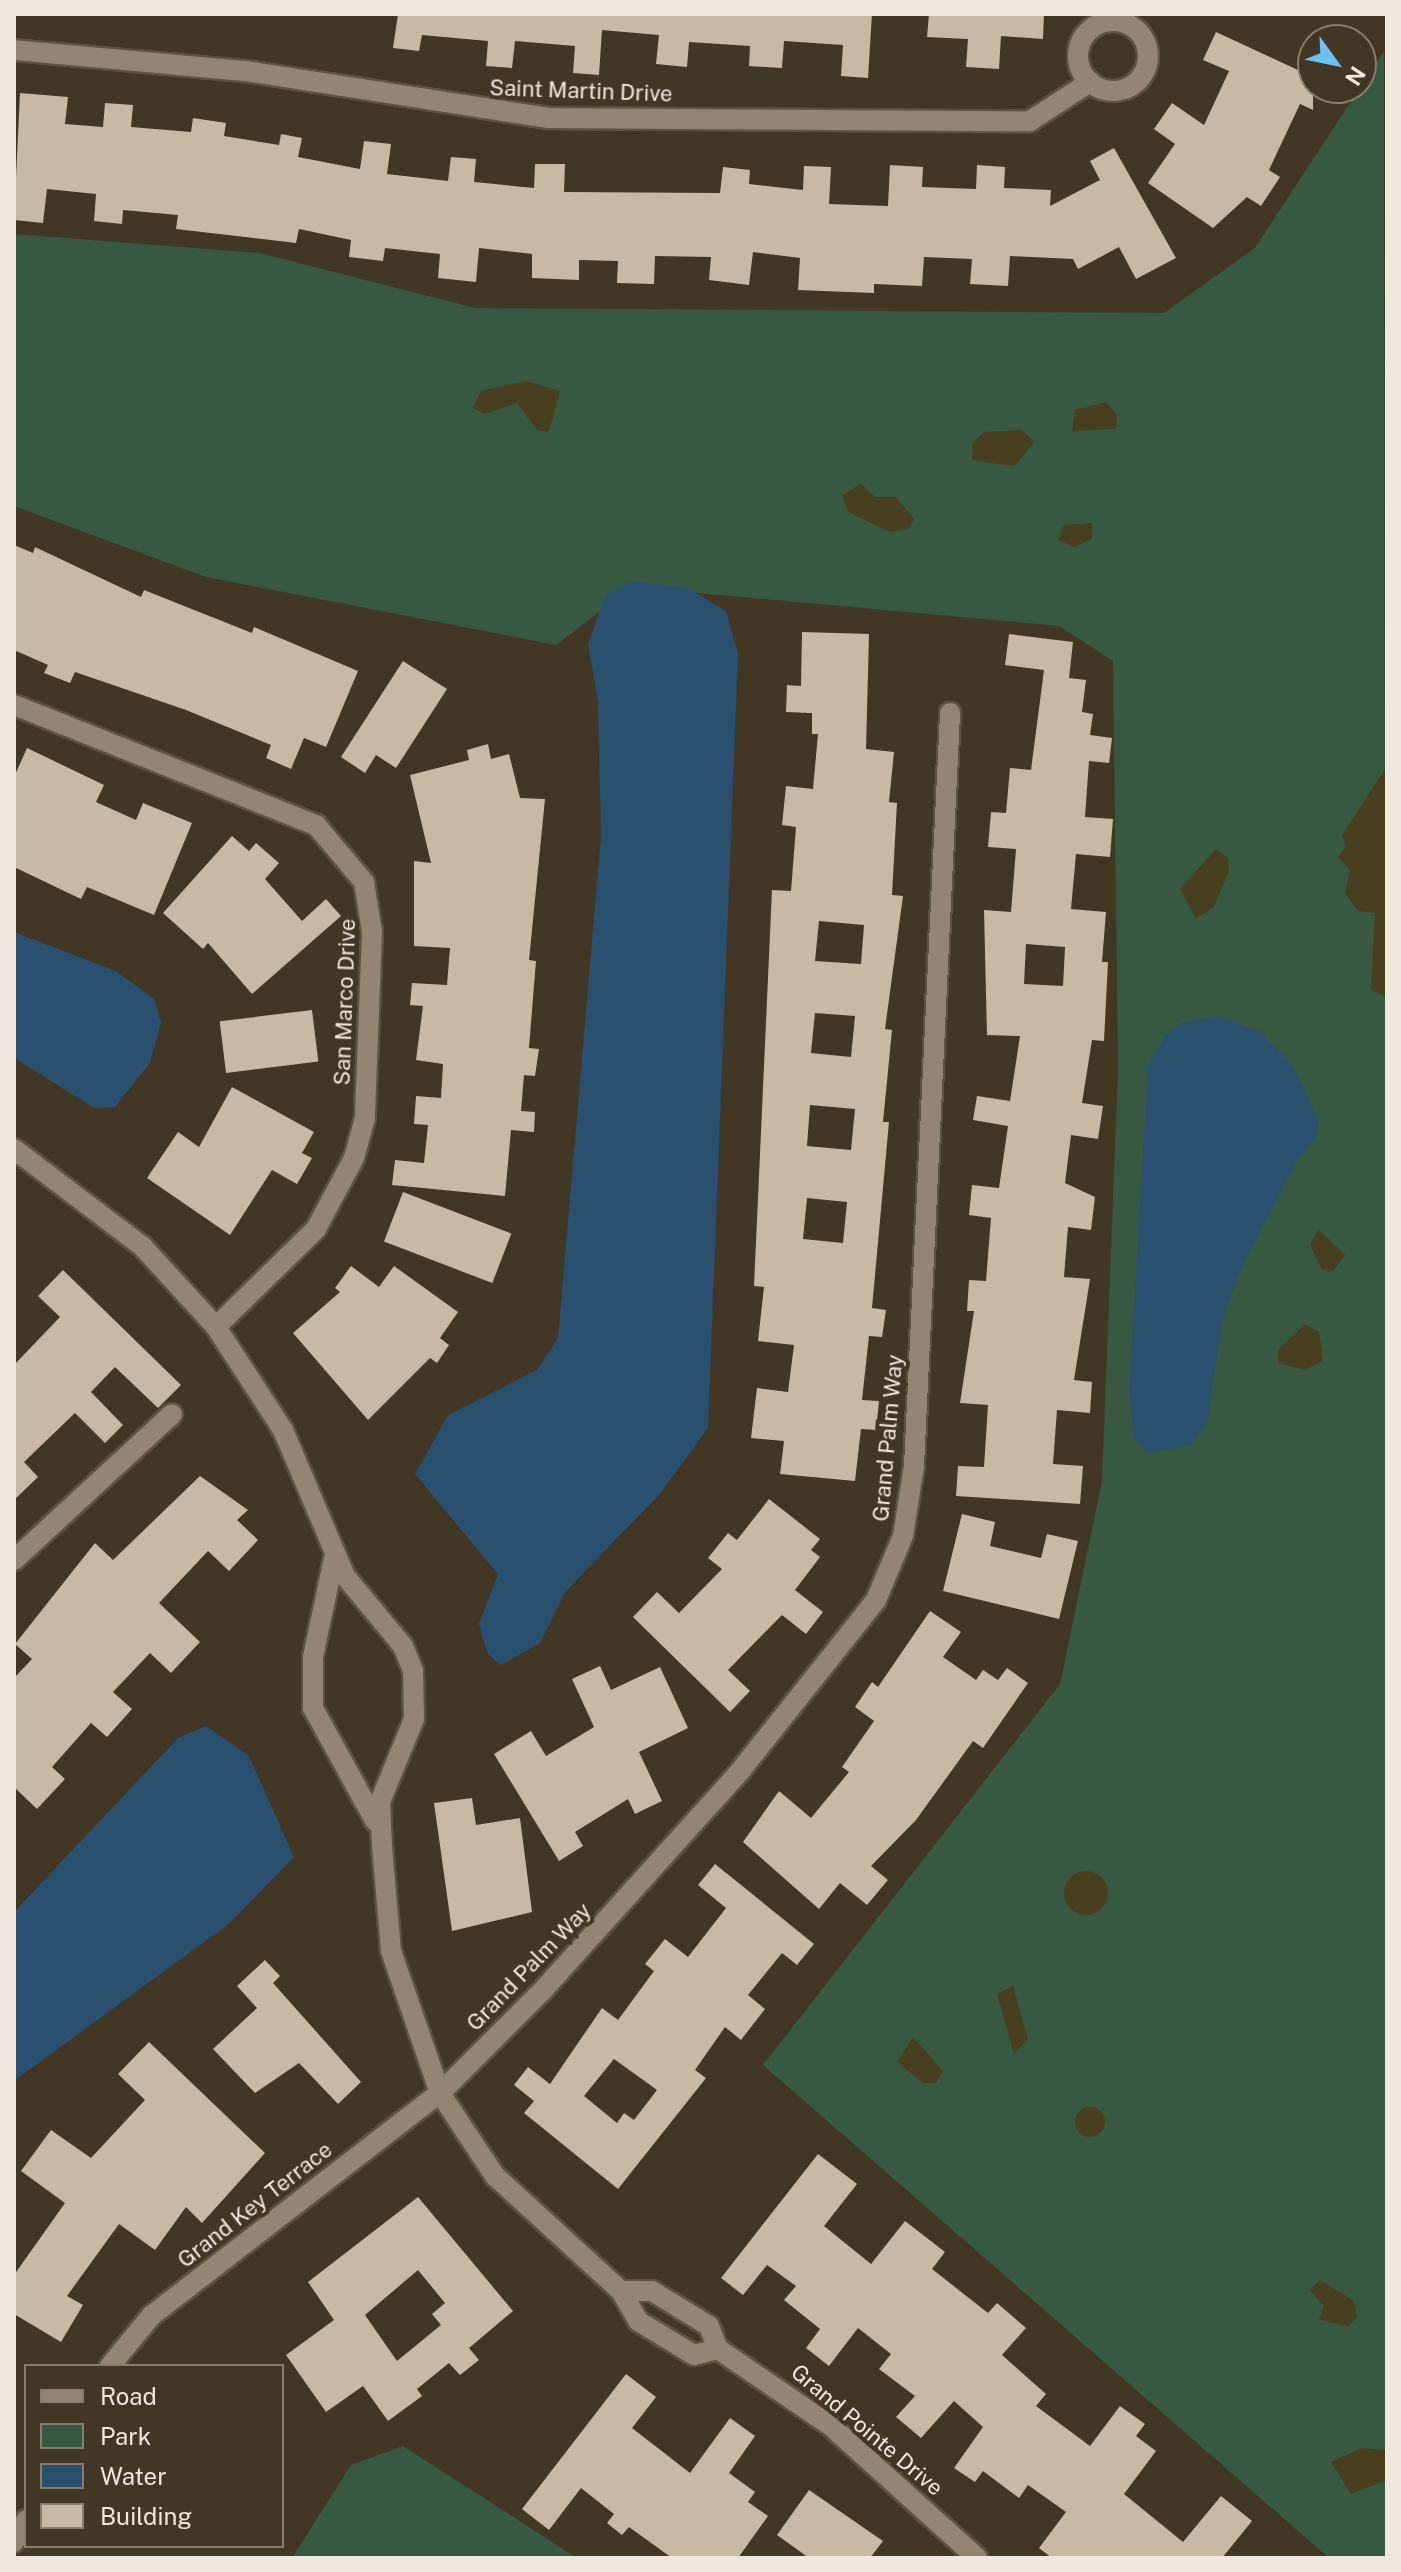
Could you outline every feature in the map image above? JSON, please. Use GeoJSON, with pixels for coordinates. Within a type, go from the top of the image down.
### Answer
{"type":"FeatureCollection","features":[{"type":"Feature","properties":{"kind":"street","name":"Saint Martin Drive"},"geometry":{"type":"LineString","coordinates":[[14,50],[245,71],[548,118],[1030,121],[1090,82]]}},
{"type":"Feature","properties":{"kind":"street","name":"San Marco Drive"},"geometry":{"type":"LineString","coordinates":[[14,705],[316,825],[364,882],[372,932],[365,1118],[354,1158],[316,1229],[216,1327]]}},
{"type":"Feature","properties":{"kind":"street","name":"Grand Palm Way"},"geometry":{"type":"LineString","coordinates":[[440,2093],[741,1770],[856,1629],[891,1569],[914,1466],[950,713]]}},
{"type":"Feature","properties":{"kind":"street"},"geometry":{"type":"LineString","coordinates":[[14,1149],[142,1246],[216,1327],[283,1430],[333,1554],[403,1646],[413,1671],[414,1719],[380,1802],[382,1846],[391,1951],[440,2093],[495,2176],[621,2291],[638,2321],[694,2355],[718,2349]]}},
{"type":"Feature","properties":{"kind":"street"},"geometry":{"type":"LineString","coordinates":[[14,1560],[172,1414]]}},
{"type":"Feature","properties":{"kind":"street"},"geometry":{"type":"LineString","coordinates":[[333,1554],[333,1589],[313,1657],[313,1708],[323,1736],[361,1785],[382,1846]]}},
{"type":"Feature","properties":{"kind":"street","name":"Grand Key Terrace"},"geometry":{"type":"LineString","coordinates":[[112,2364],[151,2316],[440,2093]]}},
{"type":"Feature","properties":{"kind":"street","name":"Grand Pointe Drive"},"geometry":{"type":"LineString","coordinates":[[621,2291],[652,2291],[709,2326],[718,2349],[831,2426],[977,2558]]}},
{"type":"Feature","properties":{"kind":"street"},"geometry":{"type":"LineString","coordinates":[[14,2542],[24,2524]]}},
{"type":"Feature","properties":{"kind":"green space"},"geometry":{"type":"Polygon","coordinates":[[[1384,51],[1387,2558],[1329,2558],[763,2065],[1060,1684],[1102,1481],[1118,1070],[1113,661],[1059,626],[632,587],[556,645],[206,577],[14,506],[14,234],[260,253],[475,308],[1164,313],[1255,248],[1349,104],[1377,104],[1377,62],[1384,51]]]}},
{"type":"Feature","properties":{"kind":"green space"},"geometry":{"type":"Polygon","coordinates":[[[403,2446],[577,2558],[292,2558],[351,2465],[403,2446]]]}},
{"type":"Feature","properties":{"kind":"sand"},"geometry":{"type":"Polygon","coordinates":[[[526,381],[560,391],[549,432],[537,430],[517,403],[485,414],[473,408],[481,391],[526,381]]]}},
{"type":"Feature","properties":{"kind":"sand"},"geometry":{"type":"Polygon","coordinates":[[[1106,402],[1117,415],[1116,429],[1072,431],[1075,410],[1106,402]]]}},
{"type":"Feature","properties":{"kind":"sand"},"geometry":{"type":"Polygon","coordinates":[[[1022,430],[1035,442],[1014,466],[972,460],[973,442],[984,432],[1022,430]]]}},
{"type":"Feature","properties":{"kind":"sand"},"geometry":{"type":"Polygon","coordinates":[[[861,484],[876,497],[896,497],[914,519],[908,529],[890,532],[848,512],[842,495],[861,484]]]}},
{"type":"Feature","properties":{"kind":"sand"},"geometry":{"type":"Polygon","coordinates":[[[1092,523],[1092,539],[1074,547],[1058,540],[1064,525],[1092,523]]]}},
{"type":"Feature","properties":{"kind":"sand"},"geometry":{"type":"Polygon","coordinates":[[[1387,766],[1385,997],[1371,990],[1375,913],[1358,911],[1345,893],[1350,870],[1338,857],[1346,847],[1342,835],[1387,766]]]}},
{"type":"Feature","properties":{"kind":"sand"},"geometry":{"type":"Polygon","coordinates":[[[1216,849],[1228,858],[1229,871],[1214,907],[1196,919],[1180,889],[1216,849]]]}},
{"type":"Feature","properties":{"kind":"sand"},"geometry":{"type":"Polygon","coordinates":[[[1318,1229],[1345,1255],[1333,1271],[1322,1270],[1310,1245],[1318,1229]]]}},
{"type":"Feature","properties":{"kind":"sand"},"geometry":{"type":"Polygon","coordinates":[[[1305,1324],[1319,1332],[1323,1361],[1305,1370],[1278,1363],[1278,1350],[1305,1324]]]}},
{"type":"Feature","properties":{"kind":"sand"},"geometry":{"type":"Polygon","coordinates":[[[1086,1871],[1101,1878],[1108,1893],[1101,1908],[1086,1915],[1071,1908],[1064,1893],[1071,1878],[1086,1871]]]}},
{"type":"Feature","properties":{"kind":"sand"},"geometry":{"type":"Polygon","coordinates":[[[1013,1986],[1028,2039],[1014,2054],[997,1994],[1013,1986]]]}},
{"type":"Feature","properties":{"kind":"sand"},"geometry":{"type":"Polygon","coordinates":[[[913,2037],[943,2071],[936,2083],[923,2083],[897,2062],[913,2037]]]}},
{"type":"Feature","properties":{"kind":"sand"},"geometry":{"type":"Polygon","coordinates":[[[1090,2107],[1100,2112],[1105,2122],[1100,2132],[1090,2137],[1080,2132],[1075,2122],[1080,2112],[1090,2107]]]}},
{"type":"Feature","properties":{"kind":"sand"},"geometry":{"type":"Polygon","coordinates":[[[1320,2280],[1354,2301],[1357,2317],[1348,2327],[1319,2319],[1324,2306],[1309,2290],[1320,2280]]]}},
{"type":"Feature","properties":{"kind":"sand"},"geometry":{"type":"Polygon","coordinates":[[[1362,2448],[1387,2450],[1387,2480],[1351,2494],[1331,2462],[1362,2448]]]}},
{"type":"Feature","properties":{"kind":"water"},"geometry":{"type":"Polygon","coordinates":[[[634,581],[689,589],[726,611],[738,654],[708,1428],[659,1495],[565,1592],[540,1643],[501,1665],[487,1653],[479,1624],[498,1574],[415,1474],[448,1415],[537,1370],[558,1338],[601,836],[598,702],[588,644],[606,594],[634,581]]]}},
{"type":"Feature","properties":{"kind":"water"},"geometry":{"type":"Polygon","coordinates":[[[14,932],[116,971],[154,999],[161,1022],[150,1063],[115,1107],[94,1108],[14,1058],[14,932]]]}},
{"type":"Feature","properties":{"kind":"water"},"geometry":{"type":"Polygon","coordinates":[[[1216,1016],[1261,1032],[1294,1068],[1319,1122],[1316,1139],[1299,1157],[1240,1271],[1222,1322],[1207,1423],[1191,1445],[1149,1453],[1134,1439],[1129,1391],[1148,1067],[1165,1035],[1182,1022],[1216,1016]]]}},
{"type":"Feature","properties":{"kind":"water"},"geometry":{"type":"Polygon","coordinates":[[[206,1726],[249,1756],[294,1857],[230,1923],[14,2081],[14,1912],[178,1738],[206,1726]]]}},
{"type":"Feature","properties":{"kind":"building"},"geometry":{"type":"Polygon","coordinates":[[[398,14],[872,14],[868,78],[841,76],[843,45],[784,41],[782,68],[749,66],[750,46],[689,42],[687,67],[656,64],[659,35],[602,30],[599,75],[573,73],[575,46],[515,41],[512,68],[486,66],[488,41],[422,35],[419,51],[393,48],[398,14]]]}},
{"type":"Feature","properties":{"kind":"building"},"geometry":{"type":"Polygon","coordinates":[[[929,14],[1044,14],[1043,39],[1001,36],[999,69],[966,67],[968,39],[927,37],[929,14]]]}},
{"type":"Feature","properties":{"kind":"building"},"geometry":{"type":"Polygon","coordinates":[[[1216,32],[1297,70],[1297,104],[1300,104],[1269,170],[1280,177],[1261,206],[1247,197],[1213,228],[1148,183],[1175,144],[1154,129],[1172,103],[1204,125],[1229,71],[1203,60],[1216,32]]]}},
{"type":"Feature","properties":{"kind":"building"},"geometry":{"type":"Polygon","coordinates":[[[20,93],[68,97],[65,124],[103,127],[105,103],[133,105],[131,127],[191,132],[193,118],[226,123],[224,136],[279,145],[281,134],[302,138],[298,157],[360,169],[364,141],[391,144],[387,174],[448,181],[451,157],[476,159],[474,182],[534,188],[535,164],[565,164],[564,192],[720,193],[723,167],[750,170],[749,184],[803,190],[804,166],[831,167],[829,204],[888,206],[890,165],[923,167],[922,187],[976,189],[977,165],[1005,167],[1004,188],[1051,190],[1050,206],[1100,180],[1090,161],[1114,148],[1176,258],[1136,279],[1119,247],[1078,269],[1073,259],[1010,256],[1008,286],[970,284],[972,259],[924,257],[922,286],[874,284],[874,293],[798,290],[800,258],[753,252],[749,285],[709,280],[711,257],[655,256],[654,284],[617,283],[618,261],[579,260],[579,280],[532,278],[532,254],[479,248],[476,282],[438,278],[440,254],[385,248],[383,261],[349,257],[351,240],[299,229],[296,243],[176,229],[178,215],[123,210],[122,224],[94,221],[96,194],[47,189],[43,223],[14,220],[20,93]]]}},
{"type":"Feature","properties":{"kind":"building"},"geometry":{"type":"Polygon","coordinates":[[[14,545],[33,553],[35,547],[141,597],[144,590],[252,633],[254,627],[358,671],[326,747],[304,738],[291,769],[266,758],[271,745],[186,710],[75,672],[70,683],[44,673],[48,665],[14,650],[14,545]]]}},
{"type":"Feature","properties":{"kind":"building"},"geometry":{"type":"Polygon","coordinates":[[[802,632],[869,634],[866,749],[894,752],[889,802],[897,803],[892,895],[903,896],[885,1029],[892,1030],[883,1122],[889,1122],[872,1308],[886,1310],[882,1337],[869,1336],[862,1400],[879,1401],[876,1430],[861,1429],[855,1481],[780,1474],[784,1441],[751,1438],[757,1388],[788,1392],[794,1345],[758,1341],[764,1287],[754,1286],[772,890],[791,891],[796,827],[782,825],[786,786],[813,789],[818,734],[812,734],[812,713],[786,712],[787,685],[801,686],[802,632]],[[819,921],[815,961],[861,964],[864,925],[819,921]],[[815,1013],[811,1053],[851,1057],[855,1016],[815,1013]],[[810,1105],[807,1146],[851,1150],[855,1109],[810,1105]],[[807,1198],[803,1239],[843,1243],[847,1202],[807,1198]]]}},
{"type":"Feature","properties":{"kind":"building"},"geometry":{"type":"Polygon","coordinates":[[[1009,634],[1073,642],[1069,678],[1086,680],[1082,712],[1093,714],[1090,735],[1112,738],[1109,763],[1089,761],[1085,817],[1113,819],[1110,857],[1076,854],[1071,909],[1106,912],[1102,962],[1108,962],[1104,1041],[1092,1040],[1082,1103],[1103,1106],[1098,1139],[1071,1135],[1065,1183],[1095,1197],[1091,1230],[1068,1227],[1064,1277],[1090,1279],[1074,1380],[1092,1382],[1090,1413],[1057,1410],[1053,1464],[1083,1466],[1080,1504],[956,1496],[958,1466],[984,1467],[988,1405],[960,1403],[974,1311],[967,1311],[969,1280],[986,1281],[991,1218],[969,1215],[972,1185],[999,1188],[1008,1126],[973,1120],[977,1096],[1010,1101],[1020,1036],[987,1035],[984,910],[1011,912],[1016,849],[988,847],[991,812],[1006,813],[1010,768],[1031,770],[1044,670],[1005,665],[1009,634]],[[1026,944],[1024,984],[1063,986],[1065,947],[1026,944]]]}},
{"type":"Feature","properties":{"kind":"building"},"geometry":{"type":"Polygon","coordinates":[[[403,661],[447,689],[396,768],[376,755],[365,773],[341,757],[403,661]]]}},
{"type":"Feature","properties":{"kind":"building"},"geometry":{"type":"Polygon","coordinates":[[[488,744],[491,759],[509,754],[520,798],[545,799],[529,960],[536,961],[529,1048],[539,1049],[535,1076],[524,1075],[521,1111],[535,1112],[534,1132],[511,1130],[505,1196],[392,1185],[395,1160],[424,1163],[428,1125],[414,1124],[416,1096],[441,1098],[443,1064],[416,1060],[423,1006],[410,1005],[412,983],[447,985],[450,948],[414,946],[414,861],[431,863],[410,775],[469,760],[467,750],[488,744]]]}},
{"type":"Feature","properties":{"kind":"building"},"geometry":{"type":"Polygon","coordinates":[[[27,748],[104,785],[96,802],[136,820],[143,803],[192,823],[154,915],[87,887],[81,899],[14,867],[14,777],[27,748]]]}},
{"type":"Feature","properties":{"kind":"building"},"geometry":{"type":"Polygon","coordinates":[[[232,836],[249,851],[256,843],[279,863],[265,879],[302,921],[326,899],[341,916],[252,994],[208,943],[203,949],[163,913],[232,836]]]}},
{"type":"Feature","properties":{"kind":"building"},"geometry":{"type":"Polygon","coordinates":[[[312,1010],[318,1062],[226,1073],[220,1021],[312,1010]]]}},
{"type":"Feature","properties":{"kind":"building"},"geometry":{"type":"Polygon","coordinates":[[[232,1087],[314,1132],[302,1153],[312,1158],[297,1184],[272,1170],[230,1235],[147,1178],[178,1132],[199,1147],[232,1087]]]}},
{"type":"Feature","properties":{"kind":"building"},"geometry":{"type":"Polygon","coordinates":[[[403,1192],[511,1234],[492,1283],[384,1241],[403,1192]]]}},
{"type":"Feature","properties":{"kind":"building"},"geometry":{"type":"Polygon","coordinates":[[[351,1266],[379,1287],[394,1266],[458,1312],[440,1338],[449,1345],[437,1363],[430,1358],[368,1420],[293,1333],[340,1292],[335,1288],[351,1266]]]}},
{"type":"Feature","properties":{"kind":"building"},"geometry":{"type":"Polygon","coordinates":[[[63,1270],[181,1385],[158,1408],[115,1367],[91,1392],[123,1425],[105,1443],[75,1413],[24,1462],[38,1477],[14,1500],[14,1365],[60,1317],[38,1296],[63,1270]]]}},
{"type":"Feature","properties":{"kind":"building"},"geometry":{"type":"Polygon","coordinates":[[[200,1476],[248,1510],[237,1520],[258,1540],[229,1571],[208,1551],[159,1603],[200,1642],[171,1673],[150,1653],[113,1692],[132,1709],[107,1737],[91,1723],[52,1767],[65,1779],[37,1809],[14,1787],[14,1678],[32,1659],[15,1644],[95,1543],[113,1560],[200,1476]]]}},
{"type":"Feature","properties":{"kind":"building"},"geometry":{"type":"Polygon","coordinates":[[[769,1499],[820,1539],[811,1550],[820,1557],[795,1590],[823,1612],[806,1634],[782,1615],[728,1670],[750,1691],[730,1712],[633,1617],[657,1592],[679,1613],[722,1569],[708,1558],[728,1533],[737,1540],[769,1499]]]}},
{"type":"Feature","properties":{"kind":"building"},"geometry":{"type":"Polygon","coordinates":[[[962,1514],[995,1522],[990,1546],[1041,1558],[1047,1534],[1078,1541],[1059,1619],[943,1591],[962,1514]]]}},
{"type":"Feature","properties":{"kind":"building"},"geometry":{"type":"Polygon","coordinates":[[[930,1611],[961,1632],[943,1657],[976,1680],[983,1670],[998,1680],[1007,1668],[1028,1683],[983,1748],[973,1741],[916,1820],[871,1866],[888,1880],[867,1905],[840,1883],[819,1909],[743,1842],[779,1791],[811,1818],[849,1772],[842,1767],[874,1721],[855,1707],[872,1682],[878,1687],[930,1611]]]}},
{"type":"Feature","properties":{"kind":"building"},"geometry":{"type":"Polygon","coordinates":[[[600,1666],[611,1690],[660,1667],[688,1728],[639,1752],[662,1801],[635,1814],[628,1799],[575,1832],[583,1846],[559,1861],[494,1754],[531,1731],[546,1756],[594,1727],[572,1679],[600,1666]]]}},
{"type":"Feature","properties":{"kind":"building"},"geometry":{"type":"Polygon","coordinates":[[[472,1798],[476,1825],[520,1818],[532,1912],[452,1931],[434,1803],[472,1798]]]}},
{"type":"Feature","properties":{"kind":"building"},"geometry":{"type":"Polygon","coordinates":[[[715,1864],[814,1944],[797,1965],[782,1953],[748,1995],[765,2009],[741,2040],[725,2027],[695,2070],[706,2078],[618,2189],[524,2113],[534,2101],[514,2085],[528,2067],[550,2084],[602,2008],[618,2020],[654,1971],[645,1964],[665,1939],[688,1957],[726,1908],[698,1885],[715,1864]],[[614,2059],[584,2096],[617,2123],[624,2113],[634,2120],[657,2090],[614,2059]]]}},
{"type":"Feature","properties":{"kind":"building"},"geometry":{"type":"Polygon","coordinates":[[[265,1960],[280,1976],[273,1983],[361,2082],[338,2104],[299,2063],[255,2093],[213,2049],[257,2008],[237,1986],[265,1960]]]}},
{"type":"Feature","properties":{"kind":"building"},"geometry":{"type":"Polygon","coordinates":[[[149,2042],[265,2153],[202,2223],[186,2207],[155,2250],[119,2224],[67,2296],[83,2305],[61,2342],[14,2314],[14,2275],[65,2203],[21,2171],[51,2130],[91,2158],[145,2100],[118,2074],[149,2042]]]}},
{"type":"Feature","properties":{"kind":"building"},"geometry":{"type":"Polygon","coordinates":[[[818,2154],[857,2184],[824,2226],[871,2264],[905,2221],[945,2252],[932,2269],[988,2313],[997,2303],[1026,2328],[1002,2355],[1046,2394],[1036,2406],[1090,2446],[1120,2406],[1145,2424],[1136,2436],[1156,2451],[1124,2494],[1183,2542],[1221,2496],[1252,2521],[1222,2558],[1052,2558],[1039,2548],[1066,2512],[1028,2485],[1019,2498],[983,2471],[975,2482],[954,2468],[983,2427],[954,2401],[921,2438],[896,2417],[915,2396],[879,2369],[891,2354],[858,2328],[829,2366],[806,2348],[820,2329],[784,2300],[796,2286],[767,2265],[743,2295],[721,2278],[818,2154]]]}},
{"type":"Feature","properties":{"kind":"building"},"geometry":{"type":"Polygon","coordinates":[[[418,2197],[513,2311],[469,2348],[479,2360],[460,2375],[449,2363],[417,2389],[422,2396],[388,2421],[363,2386],[326,2412],[286,2355],[334,2320],[308,2282],[418,2197]],[[418,2270],[365,2315],[397,2361],[441,2325],[432,2314],[445,2303],[418,2270]]]}},
{"type":"Feature","properties":{"kind":"building"},"geometry":{"type":"Polygon","coordinates":[[[626,2374],[656,2397],[632,2428],[690,2473],[730,2418],[755,2436],[729,2473],[755,2492],[748,2502],[768,2516],[738,2558],[672,2558],[629,2527],[622,2535],[607,2523],[614,2514],[581,2488],[549,2530],[522,2509],[626,2374]]]}},
{"type":"Feature","properties":{"kind":"building"},"geometry":{"type":"Polygon","coordinates":[[[809,2490],[883,2541],[870,2558],[809,2558],[777,2535],[809,2490]]]}}]}
